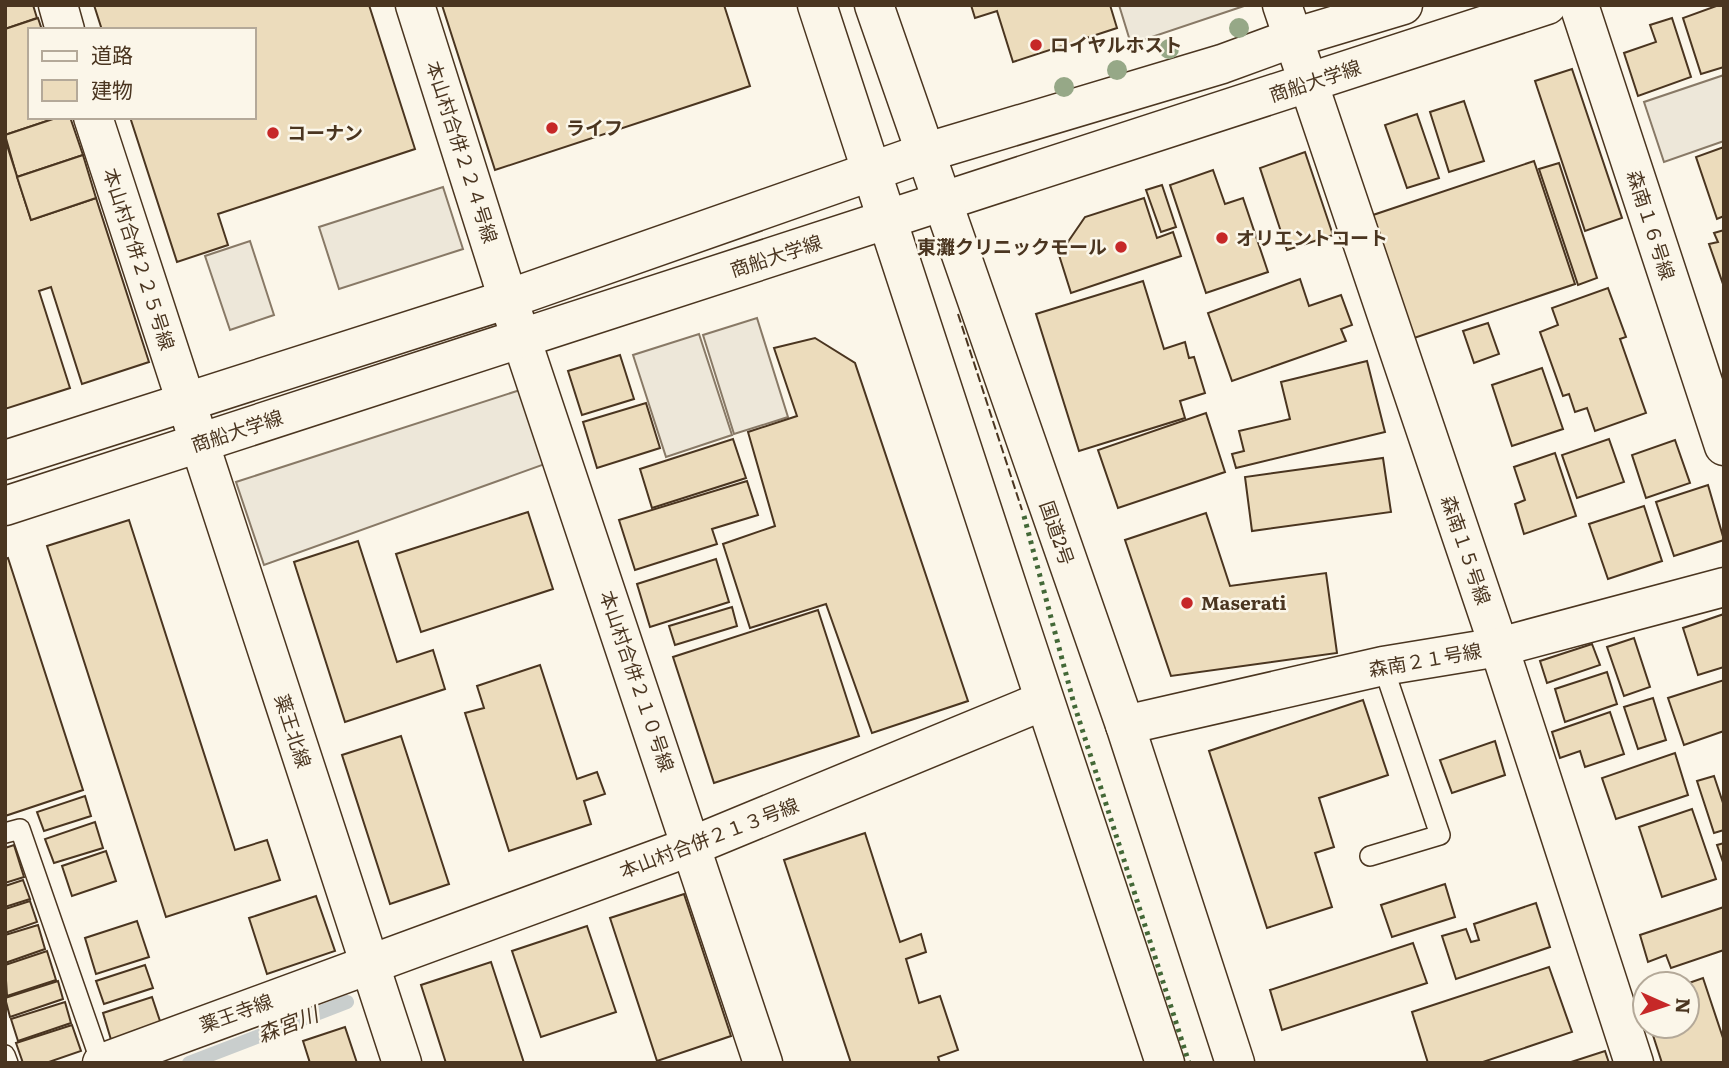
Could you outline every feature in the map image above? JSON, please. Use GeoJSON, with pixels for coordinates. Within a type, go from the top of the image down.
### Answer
{"type":"FeatureCollection","features":[{"type":"Feature","properties":{"kind":"main road"},"geometry":{"type":"LineString","coordinates":[[58,5],[64,28]]}},
{"type":"Feature","properties":{"kind":"main road","name":"本山村合併２２４号線"},"geometry":{"type":"LineString","coordinates":[[415,5],[508,299]]}},
{"type":"Feature","properties":{"kind":"main road"},"geometry":{"type":"LineString","coordinates":[[817,5],[1043,701],[1166,1063]]}},
{"type":"Feature","properties":{"kind":"main road","name":"国道2号"},"geometry":{"type":"LineString","coordinates":[[874,5],[1125,725],[1235,1063]]}},
{"type":"Feature","properties":{"kind":"main road"},"geometry":{"type":"LineString","coordinates":[[5,460],[508,299],[924,153],[1222,64],[1287,22],[1403,5]]}},
{"type":"Feature","properties":{"kind":"main road","name":"商船大学線"},"geometry":{"type":"LineString","coordinates":[[5,506],[1547,5]]}},
{"type":"Feature","properties":{"kind":"main road","name":"森南１６号線"},"geometry":{"type":"LineString","coordinates":[[1579,5],[1724,446]]}},
{"type":"Feature","properties":{"kind":"main road","name":"森南１５号線"},"geometry":{"type":"LineString","coordinates":[[1287,22],[1499,648],[1634,1063]]}},
{"type":"Feature","properties":{"kind":"main road","name":"本山村合併２２５号線"},"geometry":{"type":"LineString","coordinates":[[94,119],[184,401]]}},
{"type":"Feature","properties":{"kind":"main road","name":"本山村合併２１０号線"},"geometry":{"type":"LineString","coordinates":[[508,299],[763,1063]]}},
{"type":"Feature","properties":{"kind":"main road","name":"薬王北線"},"geometry":{"type":"LineString","coordinates":[[184,401],[402,1063]]}},
{"type":"Feature","properties":{"kind":"main road","name":"森南２１号線"},"geometry":{"type":"LineString","coordinates":[[1125,725],[1383,666],[1499,648],[1724,587]]}},
{"type":"Feature","properties":{"kind":"main road","name":"本山村合併２１３号線"},"geometry":{"type":"LineString","coordinates":[[370,963],[692,846],[1043,701]]}},
{"type":"Feature","properties":{"kind":"main road","name":"薬王寺線"},"geometry":{"type":"LineString","coordinates":[[102,1063],[370,963]]}},
{"type":"Feature","properties":{"kind":"lane"},"geometry":{"type":"LineString","coordinates":[[1370,856],[1440,835],[1383,666]]}},
{"type":"Feature","properties":{"kind":"lane"},"geometry":{"type":"LineString","coordinates":[[5,833],[20,829],[102,1063]]}},
{"type":"Feature","properties":{"kind":"lane"},"geometry":{"type":"LineString","coordinates":[[5,1055],[8,1063]]}},
{"type":"Feature","properties":{"kind":"shaded area"},"geometry":{"type":"Polygon","coordinates":[[[1119,5],[1247,5],[1131,44],[1119,5]]]}},
{"type":"Feature","properties":{"kind":"shaded area"},"geometry":{"type":"Polygon","coordinates":[[[1724,75],[1724,141],[1664,162],[1644,102],[1724,75]]]}},
{"type":"Feature","properties":{"kind":"shaded area"},"geometry":{"type":"Polygon","coordinates":[[[443,187],[463,249],[339,289],[319,227],[443,187]]]}},
{"type":"Feature","properties":{"kind":"shaded area"},"geometry":{"type":"Polygon","coordinates":[[[250,241],[274,315],[230,330],[205,256],[250,241]]]}},
{"type":"Feature","properties":{"kind":"shaded area"},"geometry":{"type":"Polygon","coordinates":[[[757,318],[788,417],[734,434],[703,335],[757,318]]]}},
{"type":"Feature","properties":{"kind":"shaded area"},"geometry":{"type":"Polygon","coordinates":[[[699,334],[732,435],[666,457],[633,355],[699,334]]]}},
{"type":"Feature","properties":{"kind":"shaded area"},"geometry":{"type":"Polygon","coordinates":[[[520,390],[545,464],[264,565],[236,482],[520,390]]]}},
{"type":"Feature","properties":{"kind":"building"},"geometry":{"type":"Polygon","coordinates":[[[5,5],[33,5],[37,18],[5,29],[5,5]]]}},
{"type":"Feature","properties":{"kind":"building","name":"コーナン"},"geometry":{"type":"Polygon","coordinates":[[[94,5],[369,5],[415,149],[218,214],[228,245],[177,262],[131,119],[256,119],[256,28],[101,28],[94,5]]]}},
{"type":"Feature","properties":{"kind":"building","name":"ライフ"},"geometry":{"type":"Polygon","coordinates":[[[442,5],[724,5],[750,86],[495,170],[442,5]]]}},
{"type":"Feature","properties":{"kind":"building","name":"ロイヤルホスト"},"geometry":{"type":"Polygon","coordinates":[[[971,5],[1110,5],[1117,28],[1013,62],[997,11],[975,18],[971,5]]]}},
{"type":"Feature","properties":{"kind":"building"},"geometry":{"type":"Polygon","coordinates":[[[1724,5],[1724,67],[1701,74],[1683,18],[1724,5]]]}},
{"type":"Feature","properties":{"kind":"building"},"geometry":{"type":"Polygon","coordinates":[[[38,18],[41,28],[28,28],[28,119],[53,119],[5,135],[5,29],[38,18]]]}},
{"type":"Feature","properties":{"kind":"building"},"geometry":{"type":"Polygon","coordinates":[[[1672,18],[1691,77],[1638,96],[1624,53],[1656,42],[1650,25],[1672,18]]]}},
{"type":"Feature","properties":{"kind":"building"},"geometry":{"type":"Polygon","coordinates":[[[1572,69],[1622,218],[1585,231],[1535,81],[1572,69]]]}},
{"type":"Feature","properties":{"kind":"building"},"geometry":{"type":"Polygon","coordinates":[[[1464,101],[1484,161],[1449,172],[1430,112],[1464,101]]]}},
{"type":"Feature","properties":{"kind":"building"},"geometry":{"type":"Polygon","coordinates":[[[1417,114],[1439,178],[1407,188],[1385,125],[1417,114]]]}},
{"type":"Feature","properties":{"kind":"building"},"geometry":{"type":"Polygon","coordinates":[[[53,119],[71,119],[83,155],[17,177],[5,135],[53,119]]]}},
{"type":"Feature","properties":{"kind":"building"},"geometry":{"type":"Polygon","coordinates":[[[5,139],[31,220],[96,198],[149,362],[82,384],[51,287],[39,291],[70,388],[5,409],[5,139]]]}},
{"type":"Feature","properties":{"kind":"building"},"geometry":{"type":"Polygon","coordinates":[[[1724,147],[1724,216],[1717,219],[1696,157],[1724,147]]]}},
{"type":"Feature","properties":{"kind":"building"},"geometry":{"type":"Polygon","coordinates":[[[1305,152],[1333,235],[1287,250],[1260,168],[1305,152]]]}},
{"type":"Feature","properties":{"kind":"building"},"geometry":{"type":"Polygon","coordinates":[[[83,155],[96,198],[31,220],[17,177],[83,155]]]}},
{"type":"Feature","properties":{"kind":"building"},"geometry":{"type":"Polygon","coordinates":[[[1534,161],[1575,284],[1414,338],[1373,215],[1534,161]]]}},
{"type":"Feature","properties":{"kind":"building"},"geometry":{"type":"Polygon","coordinates":[[[1559,163],[1597,278],[1578,285],[1539,169],[1559,163]]]}},
{"type":"Feature","properties":{"kind":"building","name":"オリエントコート"},"geometry":{"type":"Polygon","coordinates":[[[1213,170],[1225,204],[1243,198],[1268,272],[1206,293],[1170,185],[1213,170]]]}},
{"type":"Feature","properties":{"kind":"building"},"geometry":{"type":"Polygon","coordinates":[[[1162,185],[1176,227],[1161,232],[1146,190],[1162,185]]]}},
{"type":"Feature","properties":{"kind":"building","name":"東灘クリニックモール"},"geometry":{"type":"Polygon","coordinates":[[[1144,198],[1157,238],[1173,232],[1181,256],[1071,293],[1059,255],[1085,217],[1144,198]]]}},
{"type":"Feature","properties":{"kind":"building"},"geometry":{"type":"Polygon","coordinates":[[[1724,230],[1724,287],[1709,244],[1718,242],[1714,233],[1724,230]]]}},
{"type":"Feature","properties":{"kind":"building"},"geometry":{"type":"Polygon","coordinates":[[[1300,279],[1309,306],[1341,295],[1352,325],[1341,329],[1346,341],[1232,381],[1208,313],[1300,279]]]}},
{"type":"Feature","properties":{"kind":"building"},"geometry":{"type":"Polygon","coordinates":[[[1143,281],[1164,349],[1185,342],[1189,358],[1194,357],[1205,393],[1180,401],[1185,418],[1079,451],[1036,314],[1143,281]]]}},
{"type":"Feature","properties":{"kind":"building"},"geometry":{"type":"Polygon","coordinates":[[[1608,288],[1626,337],[1620,339],[1646,413],[1595,431],[1587,408],[1575,412],[1569,394],[1563,396],[1540,332],[1558,325],[1552,308],[1608,288]]]}},
{"type":"Feature","properties":{"kind":"building"},"geometry":{"type":"Polygon","coordinates":[[[1488,323],[1499,354],[1474,363],[1463,331],[1488,323]]]}},
{"type":"Feature","properties":{"kind":"building"},"geometry":{"type":"Polygon","coordinates":[[[815,338],[855,363],[968,701],[872,733],[826,604],[750,628],[723,544],[775,526],[748,432],[797,416],[774,348],[815,338]]]}},
{"type":"Feature","properties":{"kind":"building"},"geometry":{"type":"Polygon","coordinates":[[[620,355],[634,399],[582,415],[568,371],[620,355]]]}},
{"type":"Feature","properties":{"kind":"building"},"geometry":{"type":"Polygon","coordinates":[[[1367,361],[1385,432],[1236,468],[1232,454],[1244,451],[1239,431],[1290,419],[1281,382],[1367,361]]]}},
{"type":"Feature","properties":{"kind":"building"},"geometry":{"type":"Polygon","coordinates":[[[1542,368],[1563,429],[1512,446],[1492,385],[1542,368]]]}},
{"type":"Feature","properties":{"kind":"building"},"geometry":{"type":"Polygon","coordinates":[[[646,403],[660,448],[597,468],[583,422],[646,403]]]}},
{"type":"Feature","properties":{"kind":"building"},"geometry":{"type":"Polygon","coordinates":[[[1206,413],[1225,472],[1118,508],[1098,450],[1206,413]]]}},
{"type":"Feature","properties":{"kind":"building"},"geometry":{"type":"Polygon","coordinates":[[[733,439],[746,478],[652,508],[640,469],[733,439]]]}},
{"type":"Feature","properties":{"kind":"building"},"geometry":{"type":"Polygon","coordinates":[[[1609,439],[1624,482],[1577,498],[1562,455],[1609,439]]]}},
{"type":"Feature","properties":{"kind":"building"},"geometry":{"type":"Polygon","coordinates":[[[1675,440],[1690,483],[1646,498],[1632,455],[1675,440]]]}},
{"type":"Feature","properties":{"kind":"building"},"geometry":{"type":"Polygon","coordinates":[[[1555,453],[1576,516],[1524,534],[1515,504],[1525,500],[1514,467],[1555,453]]]}},
{"type":"Feature","properties":{"kind":"building"},"geometry":{"type":"Polygon","coordinates":[[[1383,458],[1391,512],[1252,531],[1245,477],[1383,458]]]}},
{"type":"Feature","properties":{"kind":"building"},"geometry":{"type":"Polygon","coordinates":[[[747,481],[758,515],[712,529],[717,544],[635,570],[619,520],[747,481]]]}},
{"type":"Feature","properties":{"kind":"building"},"geometry":{"type":"Polygon","coordinates":[[[1708,485],[1724,540],[1674,556],[1656,502],[1708,485]]]}},
{"type":"Feature","properties":{"kind":"building"},"geometry":{"type":"Polygon","coordinates":[[[1644,506],[1662,561],[1608,579],[1589,524],[1644,506]]]}},
{"type":"Feature","properties":{"kind":"building"},"geometry":{"type":"Polygon","coordinates":[[[528,512],[553,589],[421,632],[396,554],[528,512]]]}},
{"type":"Feature","properties":{"kind":"building"},"geometry":{"type":"Polygon","coordinates":[[[1206,513],[1230,586],[1326,573],[1337,653],[1171,676],[1125,540],[1206,513]]]}},
{"type":"Feature","properties":{"kind":"building"},"geometry":{"type":"Polygon","coordinates":[[[129,520],[235,850],[267,840],[280,880],[166,917],[47,546],[129,520]]]}},
{"type":"Feature","properties":{"kind":"building"},"geometry":{"type":"Polygon","coordinates":[[[358,541],[397,662],[433,650],[445,689],[345,722],[294,562],[358,541]]]}},
{"type":"Feature","properties":{"kind":"building"},"geometry":{"type":"Polygon","coordinates":[[[8,558],[83,790],[5,816],[5,559],[8,558]]]}},
{"type":"Feature","properties":{"kind":"building"},"geometry":{"type":"Polygon","coordinates":[[[716,559],[729,602],[650,627],[637,584],[716,559]]]}},
{"type":"Feature","properties":{"kind":"building"},"geometry":{"type":"Polygon","coordinates":[[[732,607],[737,626],[675,645],[669,626],[732,607]]]}},
{"type":"Feature","properties":{"kind":"building"},"geometry":{"type":"Polygon","coordinates":[[[818,610],[859,736],[714,783],[673,657],[818,610]]]}},
{"type":"Feature","properties":{"kind":"building"},"geometry":{"type":"Polygon","coordinates":[[[1724,614],[1724,667],[1698,675],[1683,628],[1724,614]]]}},
{"type":"Feature","properties":{"kind":"building"},"geometry":{"type":"Polygon","coordinates":[[[1634,638],[1650,687],[1624,696],[1607,647],[1634,638]]]}},
{"type":"Feature","properties":{"kind":"building"},"geometry":{"type":"Polygon","coordinates":[[[1592,644],[1600,665],[1547,683],[1540,661],[1592,644]]]}},
{"type":"Feature","properties":{"kind":"building"},"geometry":{"type":"Polygon","coordinates":[[[540,665],[577,779],[597,772],[605,794],[584,801],[591,824],[509,851],[465,713],[484,708],[477,686],[540,665]]]}},
{"type":"Feature","properties":{"kind":"building"},"geometry":{"type":"Polygon","coordinates":[[[1607,672],[1617,704],[1565,722],[1555,689],[1607,672]]]}},
{"type":"Feature","properties":{"kind":"building"},"geometry":{"type":"Polygon","coordinates":[[[1724,680],[1724,731],[1684,745],[1668,698],[1724,680]]]}},
{"type":"Feature","properties":{"kind":"building"},"geometry":{"type":"Polygon","coordinates":[[[1653,698],[1666,740],[1638,749],[1624,707],[1653,698]]]}},
{"type":"Feature","properties":{"kind":"building"},"geometry":{"type":"Polygon","coordinates":[[[1363,700],[1388,775],[1319,798],[1334,847],[1315,853],[1332,907],[1267,928],[1209,751],[1363,700]]]}},
{"type":"Feature","properties":{"kind":"building"},"geometry":{"type":"Polygon","coordinates":[[[1610,712],[1624,754],[1585,767],[1580,751],[1560,758],[1552,732],[1610,712]]]}},
{"type":"Feature","properties":{"kind":"building"},"geometry":{"type":"Polygon","coordinates":[[[401,736],[449,884],[390,904],[342,755],[401,736]]]}},
{"type":"Feature","properties":{"kind":"building"},"geometry":{"type":"Polygon","coordinates":[[[1495,741],[1505,775],[1452,793],[1440,760],[1495,741]]]}},
{"type":"Feature","properties":{"kind":"building"},"geometry":{"type":"Polygon","coordinates":[[[1675,753],[1688,795],[1616,819],[1602,778],[1675,753]]]}},
{"type":"Feature","properties":{"kind":"building"},"geometry":{"type":"Polygon","coordinates":[[[1714,776],[1724,806],[1724,830],[1714,833],[1697,781],[1714,776]]]}},
{"type":"Feature","properties":{"kind":"building"},"geometry":{"type":"Polygon","coordinates":[[[85,796],[91,816],[44,831],[37,812],[85,796]]]}},
{"type":"Feature","properties":{"kind":"building"},"geometry":{"type":"Polygon","coordinates":[[[1692,809],[1716,879],[1662,897],[1639,827],[1692,809]]]}},
{"type":"Feature","properties":{"kind":"building"},"geometry":{"type":"Polygon","coordinates":[[[95,822],[103,848],[54,863],[45,839],[95,822]]]}},
{"type":"Feature","properties":{"kind":"building"},"geometry":{"type":"Polygon","coordinates":[[[865,833],[900,942],[921,934],[926,952],[906,959],[919,1003],[940,996],[958,1050],[938,1057],[940,1063],[851,1063],[784,860],[865,833]]]}},
{"type":"Feature","properties":{"kind":"building"},"geometry":{"type":"Polygon","coordinates":[[[1724,843],[1724,865],[1717,845],[1724,843]]]}},
{"type":"Feature","properties":{"kind":"building"},"geometry":{"type":"Polygon","coordinates":[[[14,845],[24,877],[5,883],[5,848],[14,845]]]}},
{"type":"Feature","properties":{"kind":"building"},"geometry":{"type":"Polygon","coordinates":[[[106,851],[116,881],[72,896],[62,866],[106,851]]]}},
{"type":"Feature","properties":{"kind":"building"},"geometry":{"type":"Polygon","coordinates":[[[23,880],[30,899],[5,907],[5,886],[23,880]]]}},
{"type":"Feature","properties":{"kind":"building"},"geometry":{"type":"Polygon","coordinates":[[[1445,884],[1455,917],[1392,937],[1381,905],[1445,884]]]}},
{"type":"Feature","properties":{"kind":"building"},"geometry":{"type":"Polygon","coordinates":[[[684,894],[731,1036],[657,1061],[610,918],[684,894]]]}},
{"type":"Feature","properties":{"kind":"building"},"geometry":{"type":"Polygon","coordinates":[[[316,896],[335,951],[267,974],[249,918],[316,896]]]}},
{"type":"Feature","properties":{"kind":"building"},"geometry":{"type":"Polygon","coordinates":[[[30,901],[37,922],[5,933],[5,909],[30,901]]]}},
{"type":"Feature","properties":{"kind":"building"},"geometry":{"type":"Polygon","coordinates":[[[1536,903],[1550,947],[1456,979],[1442,936],[1466,929],[1471,942],[1479,940],[1474,924],[1536,903]]]}},
{"type":"Feature","properties":{"kind":"building"},"geometry":{"type":"Polygon","coordinates":[[[1724,907],[1724,950],[1671,968],[1666,955],[1648,962],[1640,935],[1724,907]]]}},
{"type":"Feature","properties":{"kind":"building"},"geometry":{"type":"Polygon","coordinates":[[[137,921],[149,957],[96,974],[85,938],[137,921]]]}},
{"type":"Feature","properties":{"kind":"building"},"geometry":{"type":"Polygon","coordinates":[[[38,925],[45,949],[5,963],[5,935],[38,925]]]}},
{"type":"Feature","properties":{"kind":"building"},"geometry":{"type":"Polygon","coordinates":[[[587,926],[616,1012],[541,1037],[512,951],[587,926]]]}},
{"type":"Feature","properties":{"kind":"building"},"geometry":{"type":"Polygon","coordinates":[[[1413,943],[1427,983],[1282,1030],[1270,990],[1413,943]]]}},
{"type":"Feature","properties":{"kind":"building"},"geometry":{"type":"Polygon","coordinates":[[[47,951],[56,980],[7,996],[5,965],[47,951]]]}},
{"type":"Feature","properties":{"kind":"building"},"geometry":{"type":"Polygon","coordinates":[[[491,962],[524,1063],[446,1063],[421,985],[491,962]]]}},
{"type":"Feature","properties":{"kind":"building"},"geometry":{"type":"Polygon","coordinates":[[[145,965],[153,988],[104,1004],[96,981],[145,965]]]}},
{"type":"Feature","properties":{"kind":"building"},"geometry":{"type":"Polygon","coordinates":[[[1549,967],[1572,1032],[1480,1063],[1428,1063],[1412,1012],[1549,967]]]}},
{"type":"Feature","properties":{"kind":"building"},"geometry":{"type":"Polygon","coordinates":[[[1703,978],[1724,1041],[1724,1063],[1662,1063],[1655,1040],[1701,1040],[1703,978]]]}},
{"type":"Feature","properties":{"kind":"building"},"geometry":{"type":"Polygon","coordinates":[[[58,981],[63,999],[10,1017],[5,998],[58,981]]]}},
{"type":"Feature","properties":{"kind":"building"},"geometry":{"type":"Polygon","coordinates":[[[152,997],[162,1027],[112,1043],[103,1013],[152,997]]]}},
{"type":"Feature","properties":{"kind":"building"},"geometry":{"type":"Polygon","coordinates":[[[65,1002],[71,1023],[18,1041],[11,1019],[65,1002]]]}},
{"type":"Feature","properties":{"kind":"building"},"geometry":{"type":"Polygon","coordinates":[[[72,1025],[81,1051],[46,1063],[23,1063],[16,1043],[72,1025]]]}},
{"type":"Feature","properties":{"kind":"building"},"geometry":{"type":"Polygon","coordinates":[[[345,1027],[357,1063],[310,1063],[303,1041],[345,1027]]]}},
{"type":"Feature","properties":{"kind":"building"},"geometry":{"type":"Polygon","coordinates":[[[1605,1051],[1609,1063],[1568,1063],[1605,1051]]]}},
{"type":"Feature","properties":{"kind":"waterway","name":"森宮川"},"geometry":{"type":"LineString","coordinates":[[189,1063],[347,1002]]}},
{"type":"Feature","properties":{"kind":"hedge"},"geometry":{"type":"LineString","coordinates":[[1024,516],[1074,704],[1189,1063]]}},
{"type":"Feature","properties":{"kind":"fence"},"geometry":{"type":"LineString","coordinates":[[958,314],[1022,510]]}},
{"type":"Feature","properties":{"kind":"place","name":"ロイヤルホスト"},"geometry":{"type":"Point","coordinates":[1036,45]}},
{"type":"Feature","properties":{"kind":"place","name":"ライフ"},"geometry":{"type":"Point","coordinates":[552,128]}},
{"type":"Feature","properties":{"kind":"place","name":"コーナン"},"geometry":{"type":"Point","coordinates":[273,133]}},
{"type":"Feature","properties":{"kind":"place","name":"オリエントコート"},"geometry":{"type":"Point","coordinates":[1222,238]}},
{"type":"Feature","properties":{"kind":"place","name":"東灘クリニックモール"},"geometry":{"type":"Point","coordinates":[1121,247]}},
{"type":"Feature","properties":{"kind":"place","name":"Maserati"},"geometry":{"type":"Point","coordinates":[1187,603]}}]}
